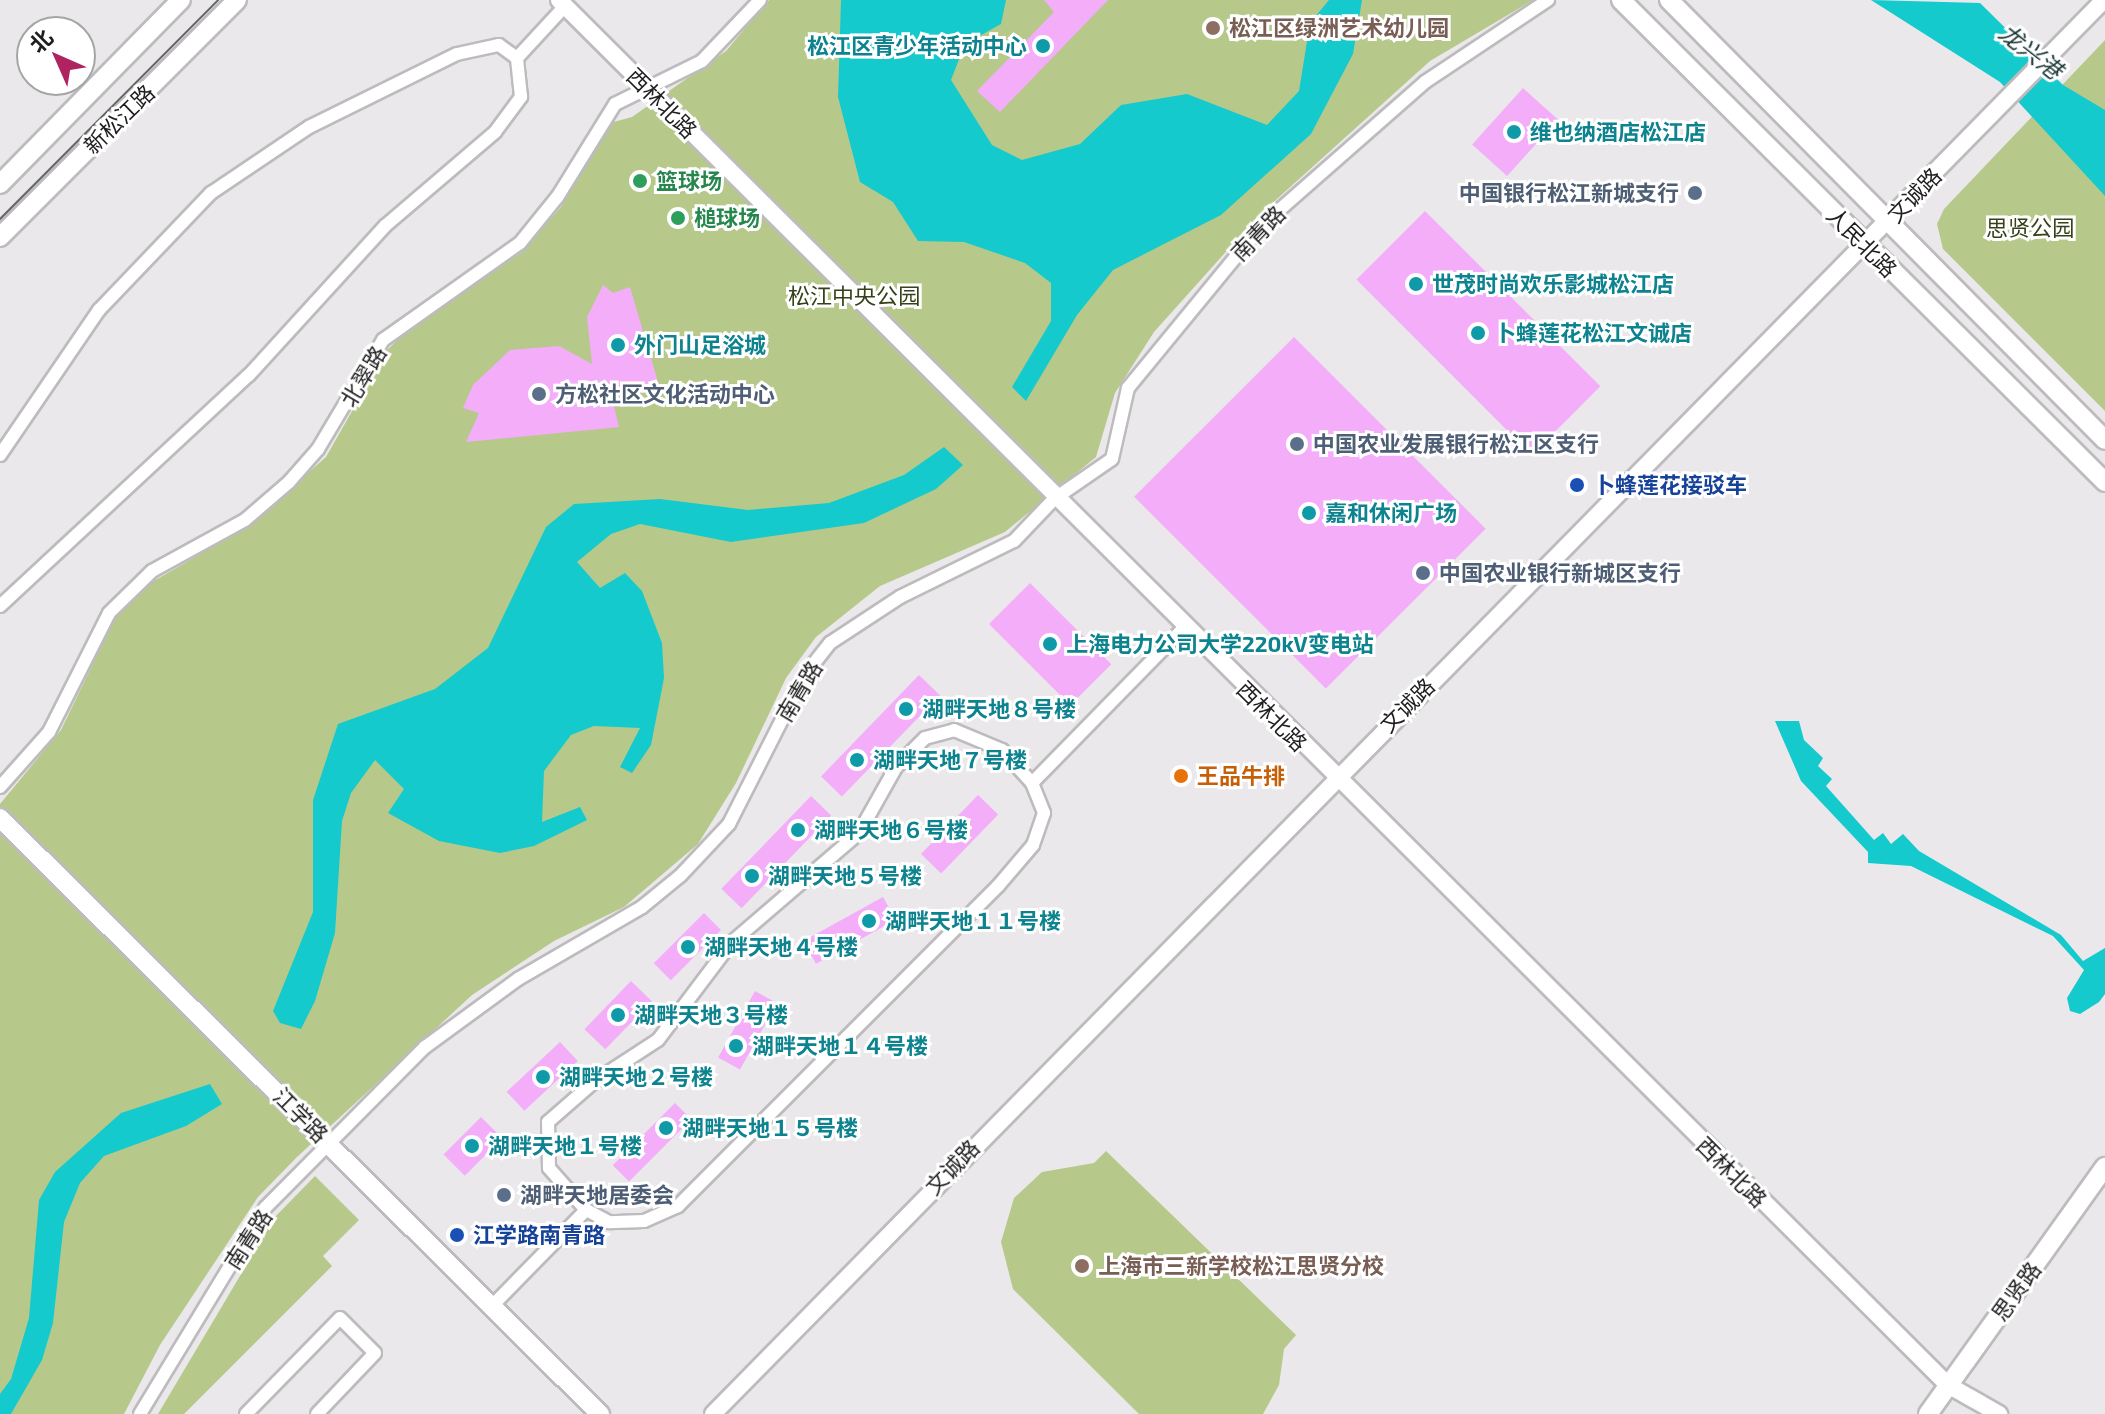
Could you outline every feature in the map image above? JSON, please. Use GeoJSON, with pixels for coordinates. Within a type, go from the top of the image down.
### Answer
{"type":"FeatureCollection","features":[{"type":"Feature","properties":{"kind":"main road","name":"新松江路"},"geometry":{"type":"LineString","coordinates":[[0,184],[181,0]]}},
{"type":"Feature","properties":{"kind":"main road","name":"新松江路"},"geometry":{"type":"LineString","coordinates":[[0,237],[237,0]]}},
{"type":"Feature","properties":{"kind":"main road","name":"人民北路"},"geometry":{"type":"LineString","coordinates":[[1621,0],[2105,482]]}},
{"type":"Feature","properties":{"kind":"main road","name":"人民北路"},"geometry":{"type":"LineString","coordinates":[[1669,0],[1886,223],[2105,440]]}},
{"type":"Feature","properties":{"kind":"main road","name":"江学路"},"geometry":{"type":"LineString","coordinates":[[0,818],[600,1414]]}},
{"type":"Feature","properties":{"kind":"main road","name":"思贤路"},"geometry":{"type":"LineString","coordinates":[[1928,1414],[2105,1167]]}},
{"type":"Feature","properties":{"kind":"street","name":"北翠路"},"geometry":{"type":"LineString","coordinates":[[0,787],[49,732],[109,613],[152,571],[245,520],[289,482],[318,449],[383,340],[520,243],[558,196],[615,104],[702,61],[760,0]]}},
{"type":"Feature","properties":{"kind":"street","name":"南青路"},"geometry":{"type":"LineString","coordinates":[[140,1414],[266,1207],[331,1146],[425,1047],[518,979],[642,907],[713,845],[752,786],[804,676],[830,643],[888,603],[1014,541],[1054,499],[1112,459],[1128,388],[1261,226],[1425,82],[1548,0]]}},
{"type":"Feature","properties":{"kind":"street","name":"文诚路"},"geometry":{"type":"LineString","coordinates":[[713,1414],[1334,778],[1866,246],[2104,0]]}},
{"type":"Feature","properties":{"kind":"street","name":"西林北路"},"geometry":{"type":"LineString","coordinates":[[562,3],[1054,499],[1948,1385],[1999,1414]]}},
{"type":"Feature","properties":{"kind":"street"},"geometry":{"type":"LineString","coordinates":[[0,606],[249,375],[276,339],[329,294],[394,217],[495,132],[521,97],[517,58],[562,3]]}},
{"type":"Feature","properties":{"kind":"street"},"geometry":{"type":"LineString","coordinates":[[0,455],[99,310],[211,193],[309,127],[457,54],[499,45],[517,58]]}},
{"type":"Feature","properties":{"kind":"street"},"geometry":{"type":"LineString","coordinates":[[1032,783],[1184,628]]}},
{"type":"Feature","properties":{"kind":"street"},"geometry":{"type":"LineString","coordinates":[[954,730],[1002,750],[1032,783],[1044,813],[1033,845],[678,1206],[644,1221],[621,1222],[586,1210],[549,1168],[548,1122],[658,1040],[731,943],[859,833],[896,767],[925,738],[954,730]]}},
{"type":"Feature","properties":{"kind":"street"},"geometry":{"type":"LineString","coordinates":[[491,1307],[586,1210]]}},
{"type":"Feature","properties":{"kind":"street"},"geometry":{"type":"LineString","coordinates":[[246,1414],[340,1318],[375,1353],[317,1414]]}},
{"type":"Feature","properties":{"kind":"green space","name":"松江中央公园"},"geometry":{"type":"Polygon","coordinates":[[[769,0],[1533,0],[1430,61],[1258,216],[1154,332],[1115,393],[1096,457],[1005,532],[880,586],[816,637],[786,678],[736,783],[698,844],[624,907],[554,941],[472,995],[296,1158],[258,1197],[160,1345],[124,1414],[0,1414],[0,804],[61,730],[116,616],[152,582],[247,527],[326,457],[386,351],[412,326],[521,253],[561,207],[610,123],[632,117],[726,51],[769,0]]]}},
{"type":"Feature","properties":{"kind":"green space","name":"思贤公园"},"geometry":{"type":"Polygon","coordinates":[[[2105,40],[2105,411],[1943,249],[1937,224],[1944,209],[2105,40]]]}},
{"type":"Feature","properties":{"kind":"green space"},"geometry":{"type":"Polygon","coordinates":[[[1106,1151],[1296,1335],[1284,1349],[1279,1385],[1263,1414],[1139,1414],[1013,1289],[1001,1242],[1014,1198],[1042,1172],[1094,1163],[1106,1151]]]}},
{"type":"Feature","properties":{"kind":"green space"},"geometry":{"type":"Polygon","coordinates":[[[315,1176],[359,1220],[323,1256],[332,1266],[184,1414],[158,1414],[275,1217],[315,1176]]]}},
{"type":"Feature","properties":{"kind":"water"},"geometry":{"type":"Polygon","coordinates":[[[841,0],[1006,0],[1001,24],[965,44],[951,80],[992,145],[1022,160],[1080,144],[1121,105],[1187,94],[1267,125],[1299,91],[1310,23],[1329,0],[1362,0],[1353,54],[1311,134],[1221,215],[1113,270],[1077,315],[1026,401],[1012,387],[1051,321],[1051,283],[1025,263],[964,242],[918,241],[893,202],[860,182],[838,97],[841,0]]]}},
{"type":"Feature","properties":{"kind":"water"},"geometry":{"type":"Polygon","coordinates":[[[1871,0],[1980,3],[2063,85],[2105,110],[2105,196],[2000,82],[1871,0]]]}},
{"type":"Feature","properties":{"kind":"water"},"geometry":{"type":"Polygon","coordinates":[[[944,447],[963,465],[936,489],[864,523],[731,542],[640,524],[611,534],[577,562],[600,588],[625,573],[642,591],[662,643],[664,678],[651,745],[632,773],[620,767],[640,728],[594,726],[571,735],[544,771],[542,822],[580,807],[587,820],[534,846],[500,853],[439,841],[388,813],[404,789],[375,760],[351,793],[342,821],[335,933],[315,1001],[301,1029],[280,1023],[273,1011],[313,912],[313,800],[338,724],[435,689],[488,648],[546,527],[574,504],[660,499],[748,510],[829,503],[904,475],[944,447]]]}},
{"type":"Feature","properties":{"kind":"water"},"geometry":{"type":"Polygon","coordinates":[[[1775,721],[1799,721],[1804,740],[1823,758],[1818,766],[1832,779],[1826,786],[1874,840],[1883,833],[1891,844],[1903,834],[1919,851],[2061,935],[2083,961],[2105,948],[2105,994],[2099,1002],[2080,1014],[2070,1011],[2067,998],[2084,970],[2053,936],[1911,866],[1868,863],[1868,852],[1801,781],[1775,721]]]}},
{"type":"Feature","properties":{"kind":"water"},"geometry":{"type":"Polygon","coordinates":[[[210,1084],[222,1104],[186,1126],[104,1156],[80,1183],[64,1222],[53,1323],[42,1360],[11,1414],[0,1414],[0,1394],[11,1379],[29,1318],[39,1200],[55,1172],[121,1113],[210,1084]]]}},
{"type":"Feature","properties":{"kind":"building","name":"松江区青少年活动中心"},"geometry":{"type":"Polygon","coordinates":[[[1044,0],[1108,0],[1000,112],[977,91],[1054,12],[1044,0]]]}},
{"type":"Feature","properties":{"kind":"building","name":"维也纳酒店松江店"},"geometry":{"type":"Polygon","coordinates":[[[1523,88],[1558,119],[1507,176],[1472,144],[1523,88]]]}},
{"type":"Feature","properties":{"kind":"building","name":"卜蜂莲花松江文诚店"},"geometry":{"type":"Polygon","coordinates":[[[1425,211],[1600,386],[1532,455],[1356,280],[1425,211]]]}},
{"type":"Feature","properties":{"kind":"building","name":"方松社区文化活动中心"},"geometry":{"type":"Polygon","coordinates":[[[603,285],[613,293],[630,287],[660,389],[637,394],[609,386],[619,427],[466,442],[479,413],[463,408],[473,385],[510,350],[559,346],[592,364],[587,317],[603,285]]]}},
{"type":"Feature","properties":{"kind":"building","name":"嘉和休闲广场"},"geometry":{"type":"Polygon","coordinates":[[[1294,337],[1486,529],[1326,688],[1134,497],[1294,337]]]}},
{"type":"Feature","properties":{"kind":"building","name":"上海电力公司大学220kV变电站"},"geometry":{"type":"Polygon","coordinates":[[[1030,583],[1111,664],[1070,705],[989,624],[1030,583]]]}},
{"type":"Feature","properties":{"kind":"building"},"geometry":{"type":"Polygon","coordinates":[[[919,675],[940,695],[842,797],[821,776],[919,675]]]}},
{"type":"Feature","properties":{"kind":"building"},"geometry":{"type":"Polygon","coordinates":[[[978,795],[998,814],[941,873],[921,854],[978,795]]]}},
{"type":"Feature","properties":{"kind":"building"},"geometry":{"type":"Polygon","coordinates":[[[811,796],[831,815],[742,908],[721,889],[811,796]]]}},
{"type":"Feature","properties":{"kind":"building"},"geometry":{"type":"Polygon","coordinates":[[[883,897],[896,920],[816,964],[803,941],[883,897]]]}},
{"type":"Feature","properties":{"kind":"building","name":"湖畔天地４号楼"},"geometry":{"type":"Polygon","coordinates":[[[704,913],[721,930],[671,980],[654,963],[704,913]]]}},
{"type":"Feature","properties":{"kind":"building","name":"湖畔天地３号楼"},"geometry":{"type":"Polygon","coordinates":[[[631,981],[652,1001],[605,1049],[584,1029],[631,981]]]}},
{"type":"Feature","properties":{"kind":"building"},"geometry":{"type":"Polygon","coordinates":[[[755,991],[777,1003],[740,1070],[718,1057],[755,991]]]}},
{"type":"Feature","properties":{"kind":"building","name":"湖畔天地２号楼"},"geometry":{"type":"Polygon","coordinates":[[[560,1042],[578,1061],[524,1111],[507,1092],[560,1042]]]}},
{"type":"Feature","properties":{"kind":"building"},"geometry":{"type":"Polygon","coordinates":[[[675,1103],[691,1119],[629,1181],[613,1165],[675,1103]]]}},
{"type":"Feature","properties":{"kind":"building","name":"湖畔天地１号楼"},"geometry":{"type":"Polygon","coordinates":[[[481,1117],[502,1138],[465,1176],[444,1154],[481,1117]]]}},
{"type":"Feature","properties":{"kind":"tram line"},"geometry":{"type":"LineString","coordinates":[[0,219],[218,0]]}},
{"type":"Feature","properties":{"kind":"place","name":"松江区绿洲艺术幼儿园"},"geometry":{"type":"Point","coordinates":[1213,28]}},
{"type":"Feature","properties":{"kind":"place","name":"松江区青少年活动中心"},"geometry":{"type":"Point","coordinates":[1043,46]}},
{"type":"Feature","properties":{"kind":"place","name":"维也纳酒店松江店"},"geometry":{"type":"Point","coordinates":[1514,132]}},
{"type":"Feature","properties":{"kind":"place","name":"篮球场"},"geometry":{"type":"Point","coordinates":[640,181]}},
{"type":"Feature","properties":{"kind":"place","name":"中国银行松江新城支行"},"geometry":{"type":"Point","coordinates":[1695,193]}},
{"type":"Feature","properties":{"kind":"place","name":"槌球场"},"geometry":{"type":"Point","coordinates":[678,218]}},
{"type":"Feature","properties":{"kind":"place","name":"世茂时尚欢乐影城松江店"},"geometry":{"type":"Point","coordinates":[1416,284]}},
{"type":"Feature","properties":{"kind":"place","name":"卜蜂莲花松江文诚店"},"geometry":{"type":"Point","coordinates":[1478,333]}},
{"type":"Feature","properties":{"kind":"place","name":"外门山足浴城"},"geometry":{"type":"Point","coordinates":[618,345]}},
{"type":"Feature","properties":{"kind":"place","name":"方松社区文化活动中心"},"geometry":{"type":"Point","coordinates":[539,394]}},
{"type":"Feature","properties":{"kind":"place","name":"中国农业发展银行松江区支行"},"geometry":{"type":"Point","coordinates":[1297,444]}},
{"type":"Feature","properties":{"kind":"place","name":"卜蜂莲花接驳车"},"geometry":{"type":"Point","coordinates":[1577,485]}},
{"type":"Feature","properties":{"kind":"place","name":"嘉和休闲广场"},"geometry":{"type":"Point","coordinates":[1309,513]}},
{"type":"Feature","properties":{"kind":"place","name":"中国农业银行新城区支行"},"geometry":{"type":"Point","coordinates":[1423,573]}},
{"type":"Feature","properties":{"kind":"place","name":"上海电力公司大学220kV变电站"},"geometry":{"type":"Point","coordinates":[1050,644]}},
{"type":"Feature","properties":{"kind":"place","name":"湖畔天地８号楼"},"geometry":{"type":"Point","coordinates":[906,709]}},
{"type":"Feature","properties":{"kind":"place","name":"湖畔天地７号楼"},"geometry":{"type":"Point","coordinates":[857,760]}},
{"type":"Feature","properties":{"kind":"place","name":"王品牛排"},"geometry":{"type":"Point","coordinates":[1181,776]}},
{"type":"Feature","properties":{"kind":"place","name":"湖畔天地６号楼"},"geometry":{"type":"Point","coordinates":[798,830]}},
{"type":"Feature","properties":{"kind":"place","name":"湖畔天地５号楼"},"geometry":{"type":"Point","coordinates":[752,876]}},
{"type":"Feature","properties":{"kind":"place","name":"湖畔天地１１号楼"},"geometry":{"type":"Point","coordinates":[869,921]}},
{"type":"Feature","properties":{"kind":"place","name":"湖畔天地４号楼"},"geometry":{"type":"Point","coordinates":[688,947]}},
{"type":"Feature","properties":{"kind":"place","name":"湖畔天地３号楼"},"geometry":{"type":"Point","coordinates":[618,1015]}},
{"type":"Feature","properties":{"kind":"place","name":"湖畔天地１４号楼"},"geometry":{"type":"Point","coordinates":[736,1046]}},
{"type":"Feature","properties":{"kind":"place","name":"湖畔天地２号楼"},"geometry":{"type":"Point","coordinates":[543,1077]}},
{"type":"Feature","properties":{"kind":"place","name":"湖畔天地１５号楼"},"geometry":{"type":"Point","coordinates":[666,1128]}},
{"type":"Feature","properties":{"kind":"place","name":"湖畔天地１号楼"},"geometry":{"type":"Point","coordinates":[472,1146]}},
{"type":"Feature","properties":{"kind":"place","name":"湖畔天地居委会"},"geometry":{"type":"Point","coordinates":[504,1195]}},
{"type":"Feature","properties":{"kind":"place","name":"江学路南青路"},"geometry":{"type":"Point","coordinates":[457,1235]}},
{"type":"Feature","properties":{"kind":"place","name":"上海市三新学校松江思贤分校"},"geometry":{"type":"Point","coordinates":[1082,1266]}},
{"type":"Feature","properties":{"kind":"water label","name":"龙兴港"},"geometry":{"type":"Point","coordinates":[2031,51]}}]}
